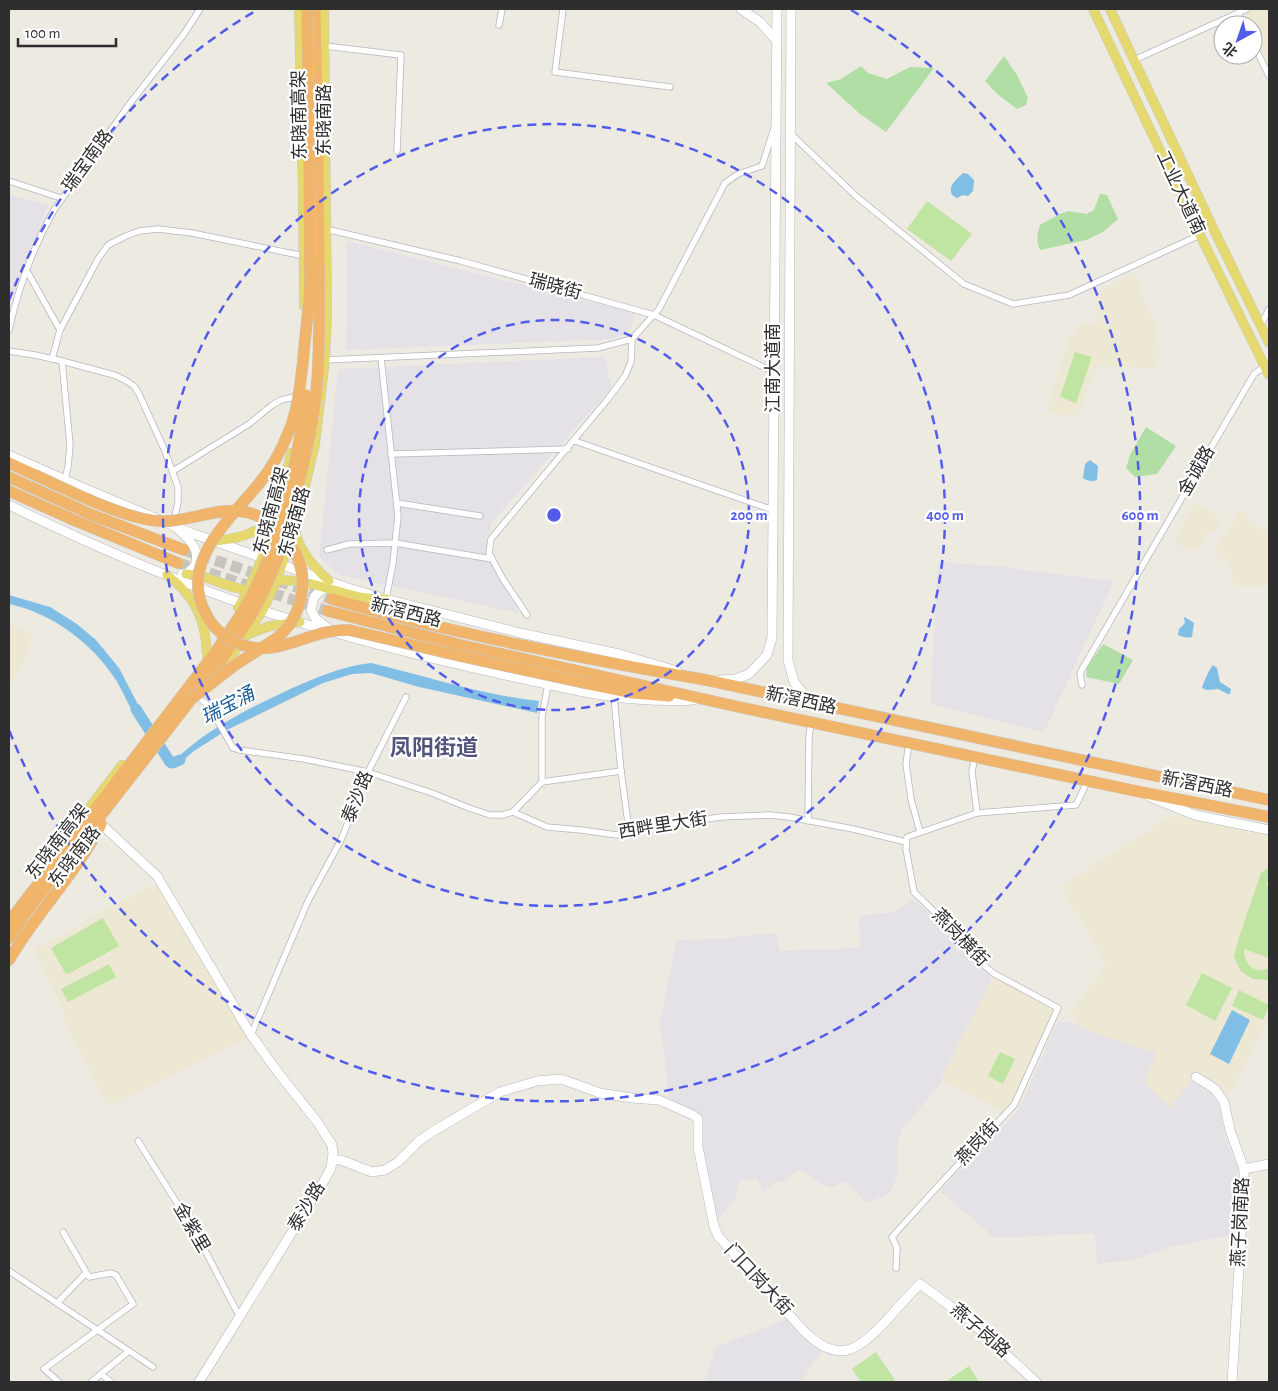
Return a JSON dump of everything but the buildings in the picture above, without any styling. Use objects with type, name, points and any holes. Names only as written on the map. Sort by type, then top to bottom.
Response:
[{"type":"highway","name":"东晓南高架","points":[[9,922],[214,654],[242,614],[257,586],[276,537],[302,430],[309,361],[309,136],[306,9]]},
{"type":"highway","name":"东晓南高架","points":[[9,938],[50,881],[195,699],[256,608],[280,555],[304,463],[312,422],[317,376],[319,312],[315,9]]},
{"type":"highway","points":[[310,290],[299,396],[289,431],[276,459],[266,474],[216,534],[207,550],[199,573],[198,592],[203,608],[218,631],[240,644],[255,648],[278,647],[324,632],[340,629],[349,630],[589,684],[652,695],[706,699]]},
{"type":"highway","points":[[9,463],[117,510],[145,520],[175,521],[221,511],[240,511],[256,515],[265,520],[288,540],[297,555],[302,571],[301,600],[294,618],[277,638],[235,665],[195,699]]},
{"type":"highway","points":[[9,477],[90,514],[184,550]]},
{"type":"highway","points":[[9,491],[178,563]]},
{"type":"highway","name":"新滘西路","points":[[330,589],[409,620],[514,644],[706,680],[1269,800]]},
{"type":"highway","name":"新滘西路","points":[[328,611],[461,645],[706,699],[1136,791],[1269,817]]},
{"type":"highway","points":[[9,960],[23,937],[87,849],[101,824]]},
{"type":"main road","name":"东晓南路","points":[[9,914],[226,628],[248,590],[262,557],[275,517],[290,458],[301,395],[304,339],[304,196],[299,9]]},
{"type":"main road","name":"东晓南路","points":[[9,947],[33,911],[195,699],[248,634],[277,580],[306,486],[315,444],[326,360],[324,9]]},
{"type":"main road","points":[[741,9],[760,22],[776,40]]},
{"type":"main road","points":[[770,9],[791,10]]},
{"type":"main road","name":"江南大道南","points":[[386,599],[619,654],[706,680],[736,679],[749,674],[767,655],[772,638],[777,9]]},
{"type":"main road","name":"工业大道南","points":[[1093,9],[1269,376]]},
{"type":"main road","points":[[1110,9],[1223,248],[1265,323],[1269,343]]},
{"type":"main road","name":"江南大道南","points":[[791,10],[788,660],[794,682],[810,702]]},
{"type":"main road","points":[[1209,253],[1223,248]]},
{"type":"main road","points":[[1248,332],[1265,323]]},
{"type":"main road","points":[[9,455],[173,525],[282,565],[330,589]]},
{"type":"main road","points":[[9,505],[166,575],[300,622],[425,656],[548,685],[614,698],[662,701],[706,699]]},
{"type":"main road","points":[[214,541],[244,536],[259,529],[275,517],[277,522],[282,525],[290,527],[294,525],[297,539],[305,554],[330,589]]},
{"type":"main road","points":[[173,525],[192,542],[197,553],[195,566],[186,574]]},
{"type":"main road","points":[[166,575],[186,574],[204,576],[248,590],[254,589],[265,581],[282,565]]},
{"type":"main road","points":[[166,575],[184,589],[199,614],[206,639],[207,655]]},
{"type":"main road","points":[[242,602],[264,584],[282,579],[366,598],[386,599]]},
{"type":"main road","points":[[330,589],[321,590],[314,597],[311,610],[321,624],[336,632]]},
{"type":"main road","points":[[248,634],[270,626],[300,622]]},
{"type":"main road","points":[[1136,791],[1195,815],[1269,830]]},
{"type":"main road","name":"泰沙路","points":[[101,824],[157,876],[251,1035],[318,1123],[332,1145],[333,1160],[325,1179],[200,1382]]},
{"type":"main road","name":"燕子岗南路","points":[[1196,1077],[1215,1089],[1224,1102],[1230,1130],[1244,1168],[1232,1382]]},
{"type":"main road","name":"门口岗大街","points":[[333,1160],[341,1160],[372,1172],[385,1170],[398,1162],[419,1141],[432,1132],[500,1092],[537,1081],[562,1079],[600,1093],[659,1100],[694,1115],[698,1119],[698,1147],[714,1226],[718,1236],[818,1344],[831,1350],[852,1349],[859,1346],[873,1334],[920,1284]]},
{"type":"main road","points":[[1244,1168],[1269,1164]]},
{"type":"main road","name":"燕子岗路","points":[[920,1284],[968,1318],[1036,1382]]},
{"type":"street","name":"瑞宝南路","points":[[9,330],[27,271],[45,226],[61,198],[139,91],[184,34],[200,9]]},
{"type":"street","points":[[499,25],[502,9]]},
{"type":"street","points":[[563,9],[555,72],[670,87]]},
{"type":"street","points":[[1134,60],[1248,9]]},
{"type":"street","points":[[325,46],[401,55],[397,150]]},
{"type":"street","points":[[1263,64],[1269,76]]},
{"type":"street","points":[[326,360],[598,348],[632,339],[659,309],[725,183],[738,174],[762,166],[775,123]]},
{"type":"street","points":[[790,134],[857,197],[964,284],[1013,304],[1068,295],[1200,234]]},
{"type":"street","points":[[9,181],[61,198]]},
{"type":"street","points":[[52,359],[60,330],[98,259],[108,245],[139,231],[158,229],[192,233],[304,256]]},
{"type":"street","name":"瑞晓街","points":[[326,229],[461,261],[654,315],[774,372]]},
{"type":"street","points":[[27,271],[60,330]]},
{"type":"street","points":[[1265,323],[1269,309]]},
{"type":"street","points":[[527,615],[503,579],[489,553],[492,539],[568,449],[625,376],[631,362],[632,339]]},
{"type":"street","points":[[9,352],[62,361],[114,375],[134,386],[140,394],[178,487],[178,502],[173,525]]},
{"type":"street","points":[[381,358],[398,516],[393,564],[386,599]]},
{"type":"street","points":[[62,361],[70,445],[65,479]]},
{"type":"street","name":"金诚路","points":[[1082,685],[1080,673],[1254,374],[1265,366]]},
{"type":"street","points":[[173,471],[249,424],[272,405],[301,395]]},
{"type":"street","points":[[574,441],[773,510]]},
{"type":"street","points":[[391,454],[568,449]]},
{"type":"street","points":[[397,502],[480,516]]},
{"type":"street","points":[[327,550],[349,544],[395,543],[492,559]]},
{"type":"street","points":[[542,782],[542,716],[548,685]]},
{"type":"street","name":"泰沙路","points":[[251,1035],[308,901],[341,840],[368,772],[406,697]]},
{"type":"street","points":[[614,698],[629,830]]},
{"type":"street","points":[[195,699],[209,706],[233,748],[304,759],[368,772],[490,815],[502,815],[513,812],[542,782],[621,771]]},
{"type":"street","points":[[808,821],[809,737],[811,721]]},
{"type":"street","points":[[909,742],[906,764],[911,799],[920,832]]},
{"type":"street","points":[[974,756],[972,772],[976,813]]},
{"type":"street","points":[[906,839],[920,832],[976,813],[1076,805],[1088,780]]},
{"type":"street","name":"西畔里大街","points":[[513,812],[547,828],[580,830],[617,836],[629,830],[721,816],[770,815],[906,839]]},
{"type":"street","name":"燕岗横街","points":[[906,839],[914,892],[954,931],[974,956],[993,973],[1058,1008]]},
{"type":"street","name":"燕岗街","points":[[896,1268],[897,1248],[892,1237],[958,1163],[1014,1105],[1058,1008]]},
{"type":"street","name":"金紫里","points":[[138,1141],[197,1235],[241,1316]]},
{"type":"street","points":[[59,1382],[44,1369],[133,1304],[116,1275],[111,1273],[89,1278],[62,1232]]},
{"type":"street","points":[[9,1271],[153,1367]]},
{"type":"street","points":[[57,1303],[86,1273]]},
{"type":"street","points":[[91,1382],[129,1350]]},
{"type":"street","points":[[101,1374],[111,1382]]},
{"type":"shaded area","points":[[1254,9],[1269,9],[1269,64],[1263,52],[1263,15],[1244,14]]},
{"type":"shaded area","points":[[9,195],[48,205],[9,304]]},
{"type":"shaded area","points":[[347,241],[635,313],[630,331],[611,339],[346,350]]},
{"type":"shaded area","points":[[1133,272],[1156,328],[1160,358],[1156,369],[1099,366],[1076,417],[1046,412],[1068,341],[1080,324],[1098,324],[1095,294]]},
{"type":"shaded area","points":[[605,357],[611,388],[491,523],[486,556],[519,613],[340,575],[319,557],[338,369]]},
{"type":"shaded area","points":[[1193,504],[1219,516],[1219,522],[1214,531],[1208,533],[1199,546],[1191,551],[1174,543]]},
{"type":"shaded area","points":[[1241,511],[1261,530],[1269,530],[1269,585],[1234,586],[1230,563],[1214,549]]},
{"type":"shaded area","points":[[938,562],[1003,567],[1114,581],[1044,732],[930,704]]},
{"type":"shaded area","points":[[9,623],[32,636],[27,657],[9,686]]},
{"type":"shaded area","points":[[1173,815],[1269,835],[1269,1016],[1232,1091],[1213,1095],[1192,1080],[1170,1108],[1145,1083],[1156,1052],[1106,1037],[1078,1025],[1072,1012],[1107,965],[1061,886]]},
{"type":"shaded area","points":[[158,885],[249,1037],[108,1106],[65,1024],[66,1019],[35,949],[145,888]]},
{"type":"shaded area","points":[[913,900],[952,934],[969,959],[989,974],[991,981],[943,1076],[943,1080],[902,1130],[897,1147],[898,1174],[890,1193],[867,1203],[846,1181],[830,1188],[799,1170],[787,1179],[785,1183],[779,1181],[763,1192],[757,1178],[739,1181],[735,1195],[737,1197],[716,1221],[705,1169],[701,1132],[704,1119],[670,1099],[667,1087],[665,1058],[659,1026],[677,940],[718,939],[777,933],[779,951],[860,948],[859,915],[896,911]]},
{"type":"shaded area","points":[[993,973],[1058,1008],[1014,1105],[1005,1113],[943,1080],[942,1076],[991,981]]},
{"type":"shaded area","points":[[1058,1021],[1078,1025],[1106,1037],[1156,1052],[1170,1107],[1193,1080],[1213,1095],[1220,1108],[1225,1137],[1238,1169],[1234,1234],[1166,1248],[1133,1260],[1097,1264],[1095,1233],[995,1238],[940,1191],[1015,1114]]},
{"type":"shaded area","points":[[789,1318],[822,1351],[801,1382],[704,1382],[716,1347]]},
{"type":"green space","points":[[1004,56],[1017,75],[1028,98],[1026,105],[1017,109],[996,93],[985,81]]},
{"type":"green space","points":[[861,66],[868,73],[887,79],[910,67],[934,68],[886,132],[860,114],[826,83],[841,79]]},
{"type":"green space","points":[[1100,194],[1107,195],[1118,219],[1103,232],[1086,240],[1040,250],[1037,238],[1040,225],[1068,211],[1087,214],[1094,210]]},
{"type":"green space","points":[[927,201],[972,234],[951,261],[907,229]]},
{"type":"green space","points":[[1075,352],[1092,357],[1076,403],[1060,397]]},
{"type":"green space","points":[[1146,427],[1176,446],[1157,474],[1135,477],[1126,468],[1130,455]]},
{"type":"green space","points":[[1103,644],[1133,660],[1119,684],[1086,677],[1087,667]]},
{"type":"green space","points":[[1269,867],[1269,878],[1266,885],[1269,886],[1269,958],[1244,949],[1244,955],[1248,964],[1254,969],[1264,970],[1269,968],[1269,980],[1253,979],[1241,971],[1234,956],[1261,873]]},
{"type":"green space","points":[[103,918],[119,946],[66,974],[51,948]]},
{"type":"green space","points":[[109,964],[116,977],[68,1002],[61,989]]},
{"type":"green space","points":[[1202,973],[1232,988],[1215,1021],[1186,1005]]},
{"type":"green space","points":[[1239,990],[1269,1005],[1263,1020],[1232,1006]]},
{"type":"green space","points":[[1000,1052],[1015,1059],[1003,1084],[988,1076]]},
{"type":"green space","points":[[876,1352],[895,1380],[892,1382],[861,1382],[852,1369]]},
{"type":"green space","points":[[969,1366],[979,1382],[945,1382]]},
{"type":"water","points":[[963,173],[968,174],[974,180],[973,191],[968,196],[963,195],[957,198],[952,195],[951,188],[953,183]]},
{"type":"water","points":[[1090,460],[1098,466],[1097,480],[1095,481],[1083,478],[1085,464]]},
{"type":"water","points":[[9,595],[50,607],[77,624],[96,640],[119,668],[145,718],[139,724],[116,680],[106,666],[83,642],[70,631],[40,614],[9,604]]},
{"type":"water","points":[[1185,617],[1194,623],[1192,637],[1178,635],[1179,629],[1185,623]]},
{"type":"water","points":[[371,663],[475,690],[539,701],[537,713],[419,687],[371,673],[352,674],[323,683],[227,730],[194,751],[175,767],[169,768],[164,764],[170,756],[175,760],[215,729],[273,697],[329,673]]},
{"type":"water","points":[[1213,665],[1217,668],[1220,682],[1231,689],[1230,694],[1218,689],[1207,690],[1202,688]]},
{"type":"water","points":[[1232,1010],[1250,1020],[1229,1064],[1210,1054]]},
{"type":"waterway","name":"瑞宝涌","points":[[136,709],[170,762],[173,763],[180,760]]},
{"type":"tunnel","points":[[184,550],[332,599]]},
{"type":"tunnel","points":[[178,563],[328,611]]},
{"type":"district","name":"凤阳街道","points":[[434,748]]}]
